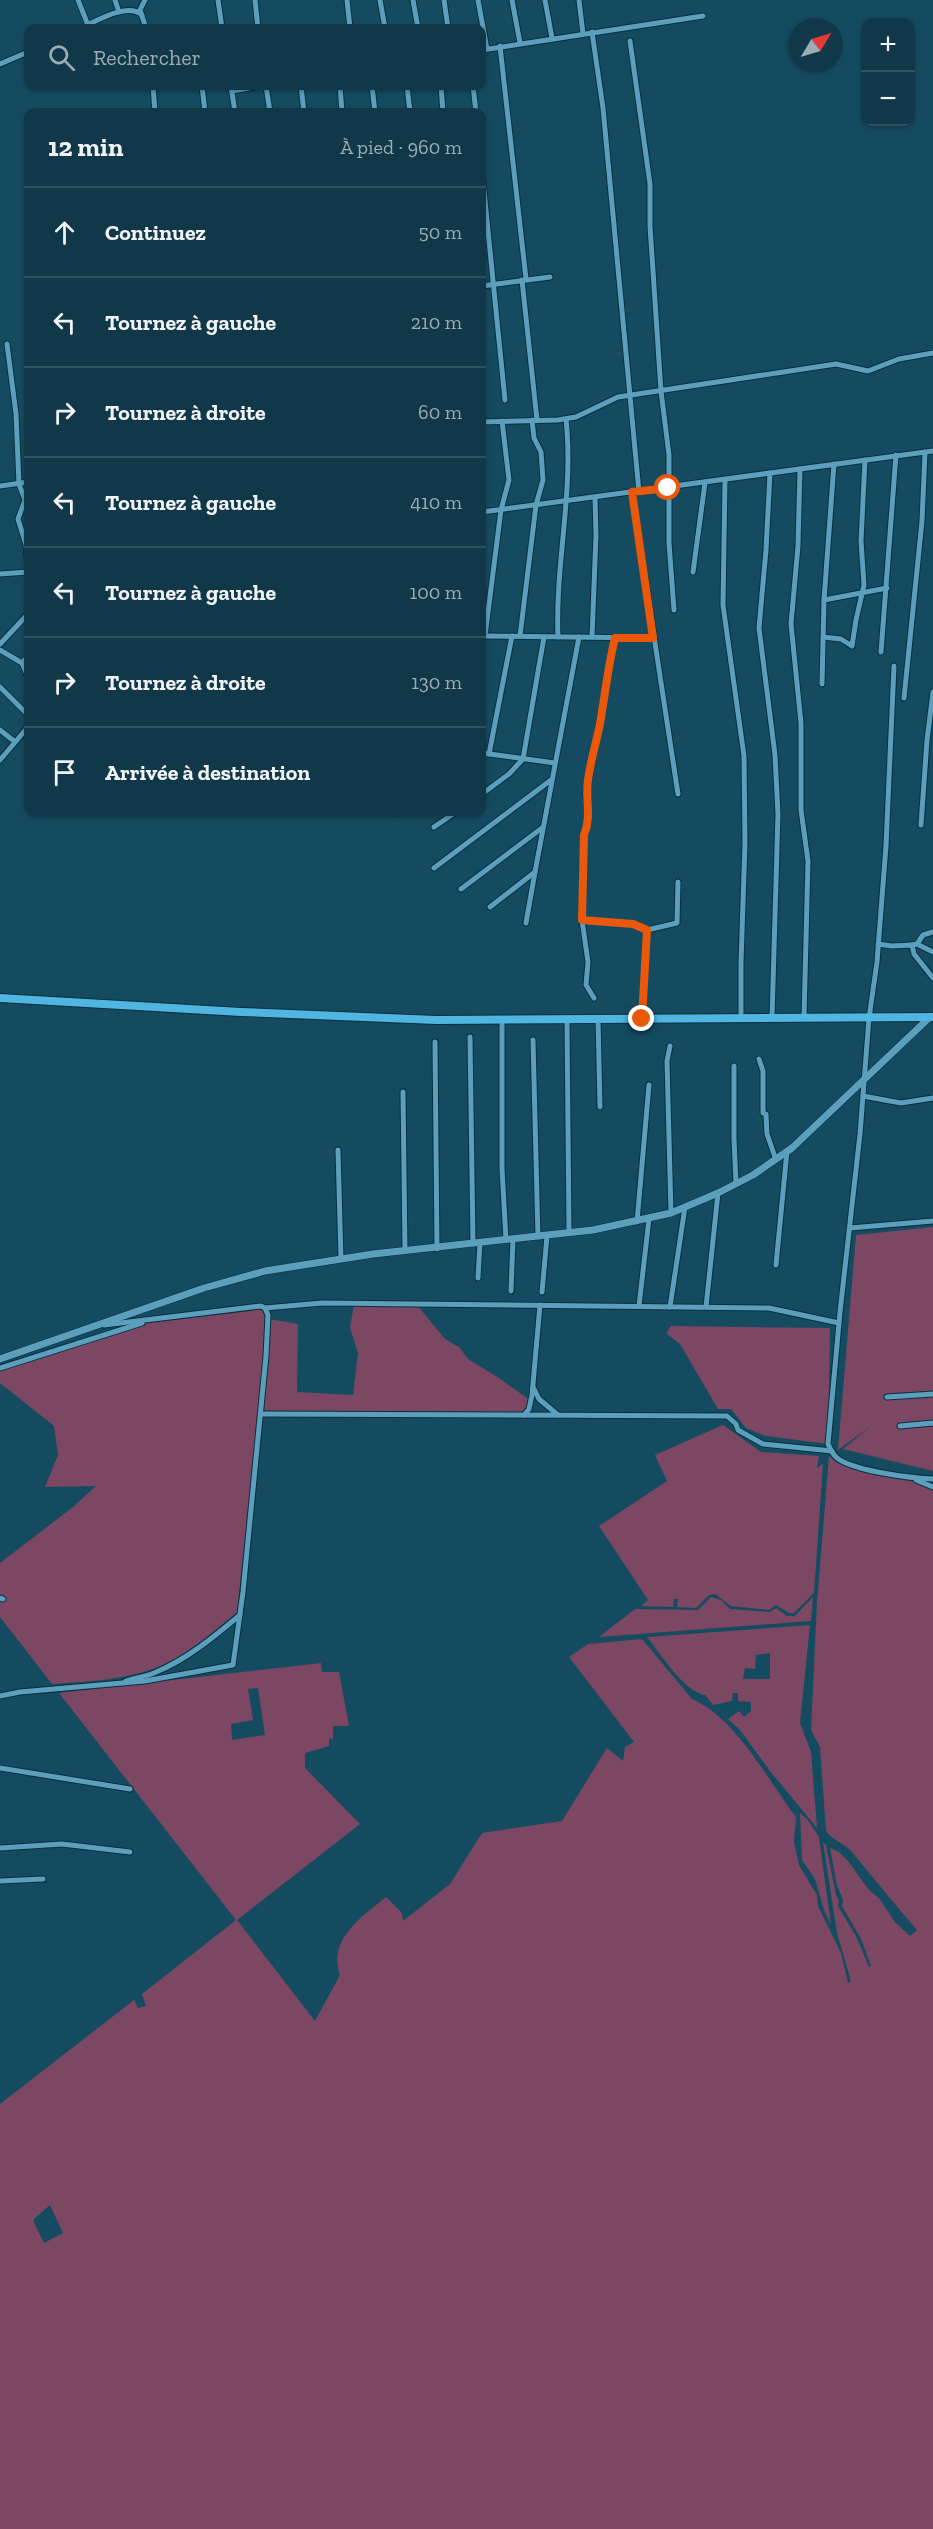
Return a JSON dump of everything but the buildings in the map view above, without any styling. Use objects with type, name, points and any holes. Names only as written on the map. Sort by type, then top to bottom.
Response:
[{"type":"highway","points":[[0,998],[241,1012],[436,1020],[931,1017]]},
{"type":"street","points":[[78,0],[87,24]]},
{"type":"street","points":[[115,0],[119,12]]},
{"type":"street","points":[[145,0],[140,7],[145,24]]},
{"type":"street","points":[[218,0],[221,24]]},
{"type":"street","points":[[255,0],[258,24]]},
{"type":"street","points":[[347,0],[350,24]]},
{"type":"street","points":[[380,0],[384,24]]},
{"type":"street","points":[[413,0],[417,24]]},
{"type":"street","points":[[444,0],[447,24]]},
{"type":"street","points":[[478,0],[481,24]]},
{"type":"street","points":[[512,0],[520,43]]},
{"type":"street","points":[[545,0],[552,38]]},
{"type":"street","points":[[579,0],[583,34]]},
{"type":"street","points":[[92,24],[119,12],[136,11],[142,15]]},
{"type":"street","points":[[486,49],[704,16]]},
{"type":"street","points":[[592,32],[603,108],[629,396],[635,492],[653,638],[678,794]]},
{"type":"street","points":[[630,41],[649,175],[650,226],[661,390],[669,455],[669,543],[674,610]]},
{"type":"street","points":[[500,46],[524,280],[535,420],[534,438],[541,452],[543,480],[536,505],[520,636]]},
{"type":"street","points":[[0,64],[24,54]]},
{"type":"street","points":[[153,90],[155,108]]},
{"type":"street","points":[[203,90],[205,108]]},
{"type":"street","points":[[231,90],[234,108]]},
{"type":"street","points":[[267,90],[269,108]]},
{"type":"street","points":[[301,90],[304,108]]},
{"type":"street","points":[[340,90],[342,108]]},
{"type":"street","points":[[372,90],[375,108]]},
{"type":"street","points":[[407,90],[410,108]]},
{"type":"street","points":[[441,90],[443,108]]},
{"type":"street","points":[[473,90],[475,108]]},
{"type":"street","points":[[486,216],[505,400]]},
{"type":"street","points":[[486,285],[550,277]]},
{"type":"street","points":[[7,344],[16,414],[19,484],[24,497]]},
{"type":"street","points":[[486,422],[566,419],[588,412],[618,397],[836,364],[868,371],[898,358],[933,353]]},
{"type":"street","points":[[558,637],[557,604],[567,501],[569,450],[566,419]]},
{"type":"street","points":[[486,615],[501,510],[509,480],[502,421]]},
{"type":"street","points":[[486,512],[933,451]]},
{"type":"street","points":[[904,698],[922,520],[925,452]]},
{"type":"street","points":[[880,652],[896,455]]},
{"type":"street","points":[[823,637],[841,639],[852,646],[855,620],[863,594],[861,541],[865,460]]},
{"type":"street","points":[[822,684],[834,464]]},
{"type":"street","points":[[800,469],[798,546],[791,624],[801,723],[801,810],[808,861],[804,1018]]},
{"type":"street","points":[[770,473],[759,628],[776,755],[778,813],[772,1018]]},
{"type":"street","points":[[724,480],[723,605],[744,756],[745,843],[741,1018]]},
{"type":"street","points":[[0,486],[24,483]]},
{"type":"street","points":[[693,572],[705,483]]},
{"type":"street","points":[[592,637],[596,535],[595,497]]},
{"type":"street","points":[[24,503],[18,519],[24,538]]},
{"type":"street","points":[[0,574],[24,572]]},
{"type":"street","points":[[825,600],[886,588]]},
{"type":"street","points":[[0,644],[24,618]]},
{"type":"street","points":[[486,636],[653,638]]},
{"type":"street","points":[[486,746],[512,636]]},
{"type":"street","points":[[486,791],[510,774],[523,759],[544,636]]},
{"type":"street","points":[[526,923],[579,637]]},
{"type":"street","points":[[594,998],[586,985],[588,962],[582,920],[584,835],[589,823],[586,794],[615,638]]},
{"type":"street","points":[[0,650],[22,663],[24,668]]},
{"type":"street","points":[[894,666],[879,944],[868,1018],[863,1096],[828,1444],[836,1458],[847,1463],[912,1478],[933,1487]]},
{"type":"street","points":[[0,687],[24,712]]},
{"type":"street","points":[[921,825],[933,692]]},
{"type":"street","points":[[0,730],[14,741]]},
{"type":"street","points":[[0,760],[24,731]]},
{"type":"street","points":[[486,754],[555,763]]},
{"type":"street","points":[[434,868],[551,780]]},
{"type":"street","points":[[434,827],[450,816]]},
{"type":"street","points":[[461,889],[542,828]]},
{"type":"street","points":[[490,907],[535,872]]},
{"type":"street","points":[[582,920],[633,924],[647,930],[677,923],[678,882]]},
{"type":"street","points":[[642,1019],[647,930]]},
{"type":"street","points":[[933,932],[923,935],[914,944],[914,954],[933,978]]},
{"type":"street","points":[[879,944],[892,946],[914,944],[933,952]]},
{"type":"street","points":[[0,1359],[241,1277],[341,1259],[569,1233],[637,1222],[671,1213],[736,1184],[776,1160],[931,1017]]},
{"type":"street","points":[[598,1018],[600,1107]]},
{"type":"street","points":[[567,1019],[569,1233]]},
{"type":"street","points":[[502,1020],[502,1169],[509,1240],[510,1291]]},
{"type":"street","points":[[470,1037],[478,1278]]},
{"type":"street","points":[[532,1040],[538,1237]]},
{"type":"street","points":[[435,1042],[437,1249]]},
{"type":"street","points":[[670,1046],[667,1061],[671,1213]]},
{"type":"street","points":[[759,1059],[763,1071],[764,1113],[771,1151],[776,1160]]},
{"type":"street","points":[[734,1066],[736,1184]]},
{"type":"street","points":[[637,1222],[649,1084]]},
{"type":"street","points":[[403,1092],[405,1251]]},
{"type":"street","points":[[863,1096],[901,1103],[933,1098]]},
{"type":"street","points":[[338,1150],[341,1259]]},
{"type":"street","points":[[776,1264],[787,1151]]},
{"type":"street","points":[[706,1307],[718,1193]]},
{"type":"street","points":[[670,1307],[685,1207]]},
{"type":"street","points":[[639,1306],[649,1219]]},
{"type":"street","points":[[850,1228],[933,1221]]},
{"type":"street","points":[[542,1292],[547,1236]]},
{"type":"street","points":[[93,1327],[261,1305],[265,1308],[322,1304],[769,1308],[839,1323]]},
{"type":"street","points":[[525,1415],[529,1409],[540,1305]]},
{"type":"street","points":[[0,1695],[145,1682],[233,1665],[261,1414],[268,1315],[265,1308]]},
{"type":"street","points":[[0,1368],[152,1319]]},
{"type":"street","points":[[532,1386],[539,1399],[560,1415]]},
{"type":"street","points":[[887,1397],[933,1394]]},
{"type":"street","points":[[261,1414],[728,1416],[738,1430],[763,1444],[831,1451]]},
{"type":"street","points":[[900,1426],[933,1423]]},
{"type":"street","points":[[912,1478],[933,1479]]},
{"type":"street","points":[[105,1685],[154,1673],[212,1638],[240,1615]]},
{"type":"street","points":[[0,1768],[130,1789]]},
{"type":"street","points":[[0,1848],[62,1844],[130,1852]]},
{"type":"street","points":[[0,1881],[43,1879]]},
{"type":"shaded area","points":[[933,1227],[933,1471],[843,1449],[871,1426],[838,1450],[856,1235]]},
{"type":"shaded area","points":[[354,1304],[417,1305],[445,1339],[459,1347],[468,1359],[531,1401],[524,1415],[261,1414],[264,1362],[237,1612],[186,1652],[153,1669],[116,1678],[52,1684],[0,1617],[0,1563],[73,1507],[96,1486],[45,1487],[58,1455],[54,1426],[0,1383],[0,1368],[152,1319],[261,1306],[269,1319],[298,1324],[297,1392],[353,1395],[358,1353],[350,1328]]},
{"type":"shaded area","points":[[671,1326],[830,1328],[828,1444],[766,1436],[746,1428],[731,1409],[718,1409],[680,1344],[666,1333]]},
{"type":"shaded area","points":[[723,1425],[761,1452],[819,1456],[817,1468],[823,1464],[814,1593],[794,1613],[789,1613],[776,1605],[769,1610],[731,1606],[715,1594],[709,1595],[696,1608],[677,1607],[678,1599],[674,1599],[673,1607],[641,1606],[648,1600],[599,1526],[667,1481],[655,1455]]},
{"type":"shaded area","points":[[829,1456],[838,1463],[914,1482],[933,1490],[933,2529],[0,2529],[0,2104],[134,2000],[138,2008],[146,2006],[142,1994],[236,1920],[59,1693],[321,1663],[322,1672],[339,1672],[349,1726],[333,1726],[333,1739],[329,1738],[329,1746],[305,1753],[305,1768],[360,1824],[237,1920],[315,2021],[340,1975],[337,1962],[338,1950],[349,1930],[367,1912],[386,1897],[402,1913],[403,1921],[450,1884],[482,1833],[562,1821],[607,1748],[623,1761],[625,1747],[634,1742],[569,1657],[588,1644],[642,1639],[692,1699],[708,1708],[736,1734],[796,1817],[794,1842],[799,1865],[817,1895],[818,1906],[841,1953],[848,1983],[851,1981],[837,1933],[823,1842],[826,1845],[839,1900],[838,1906],[857,1938],[869,1967],[871,1966],[861,1939],[842,1906],[843,1900],[837,1885],[830,1848],[839,1852],[848,1861],[869,1890],[879,1898],[895,1922],[910,1936],[917,1930],[851,1851],[826,1831],[820,1747],[811,1730],[817,1602]],"holes":[[[258,1688],[265,1735],[232,1740],[231,1724],[253,1720],[248,1689]],[[50,2205],[63,2233],[44,2243],[33,2220]]]},
{"type":"shaded area","points":[[711,1597],[721,1600],[730,1609],[770,1612],[776,1608],[787,1616],[795,1616],[813,1597],[811,1621],[599,1637],[635,1609],[698,1610]]},
{"type":"shaded area","points":[[810,1625],[800,1723],[811,1752],[817,1828],[740,1730],[728,1719],[739,1711],[744,1717],[751,1711],[751,1702],[738,1701],[738,1693],[733,1693],[732,1701],[713,1705],[705,1695],[681,1680],[647,1637]],"holes":[[[770,1653],[770,1679],[743,1679],[745,1668],[755,1669],[756,1655]]]},
{"type":"shaded area","points":[[800,1813],[819,1837],[831,1925],[815,1879],[802,1860]]},
{"type":"route","points":[[642,1019],[647,930],[633,924],[582,920],[584,835],[589,823],[586,794],[615,638],[653,638],[632,492],[668,488]]}]
